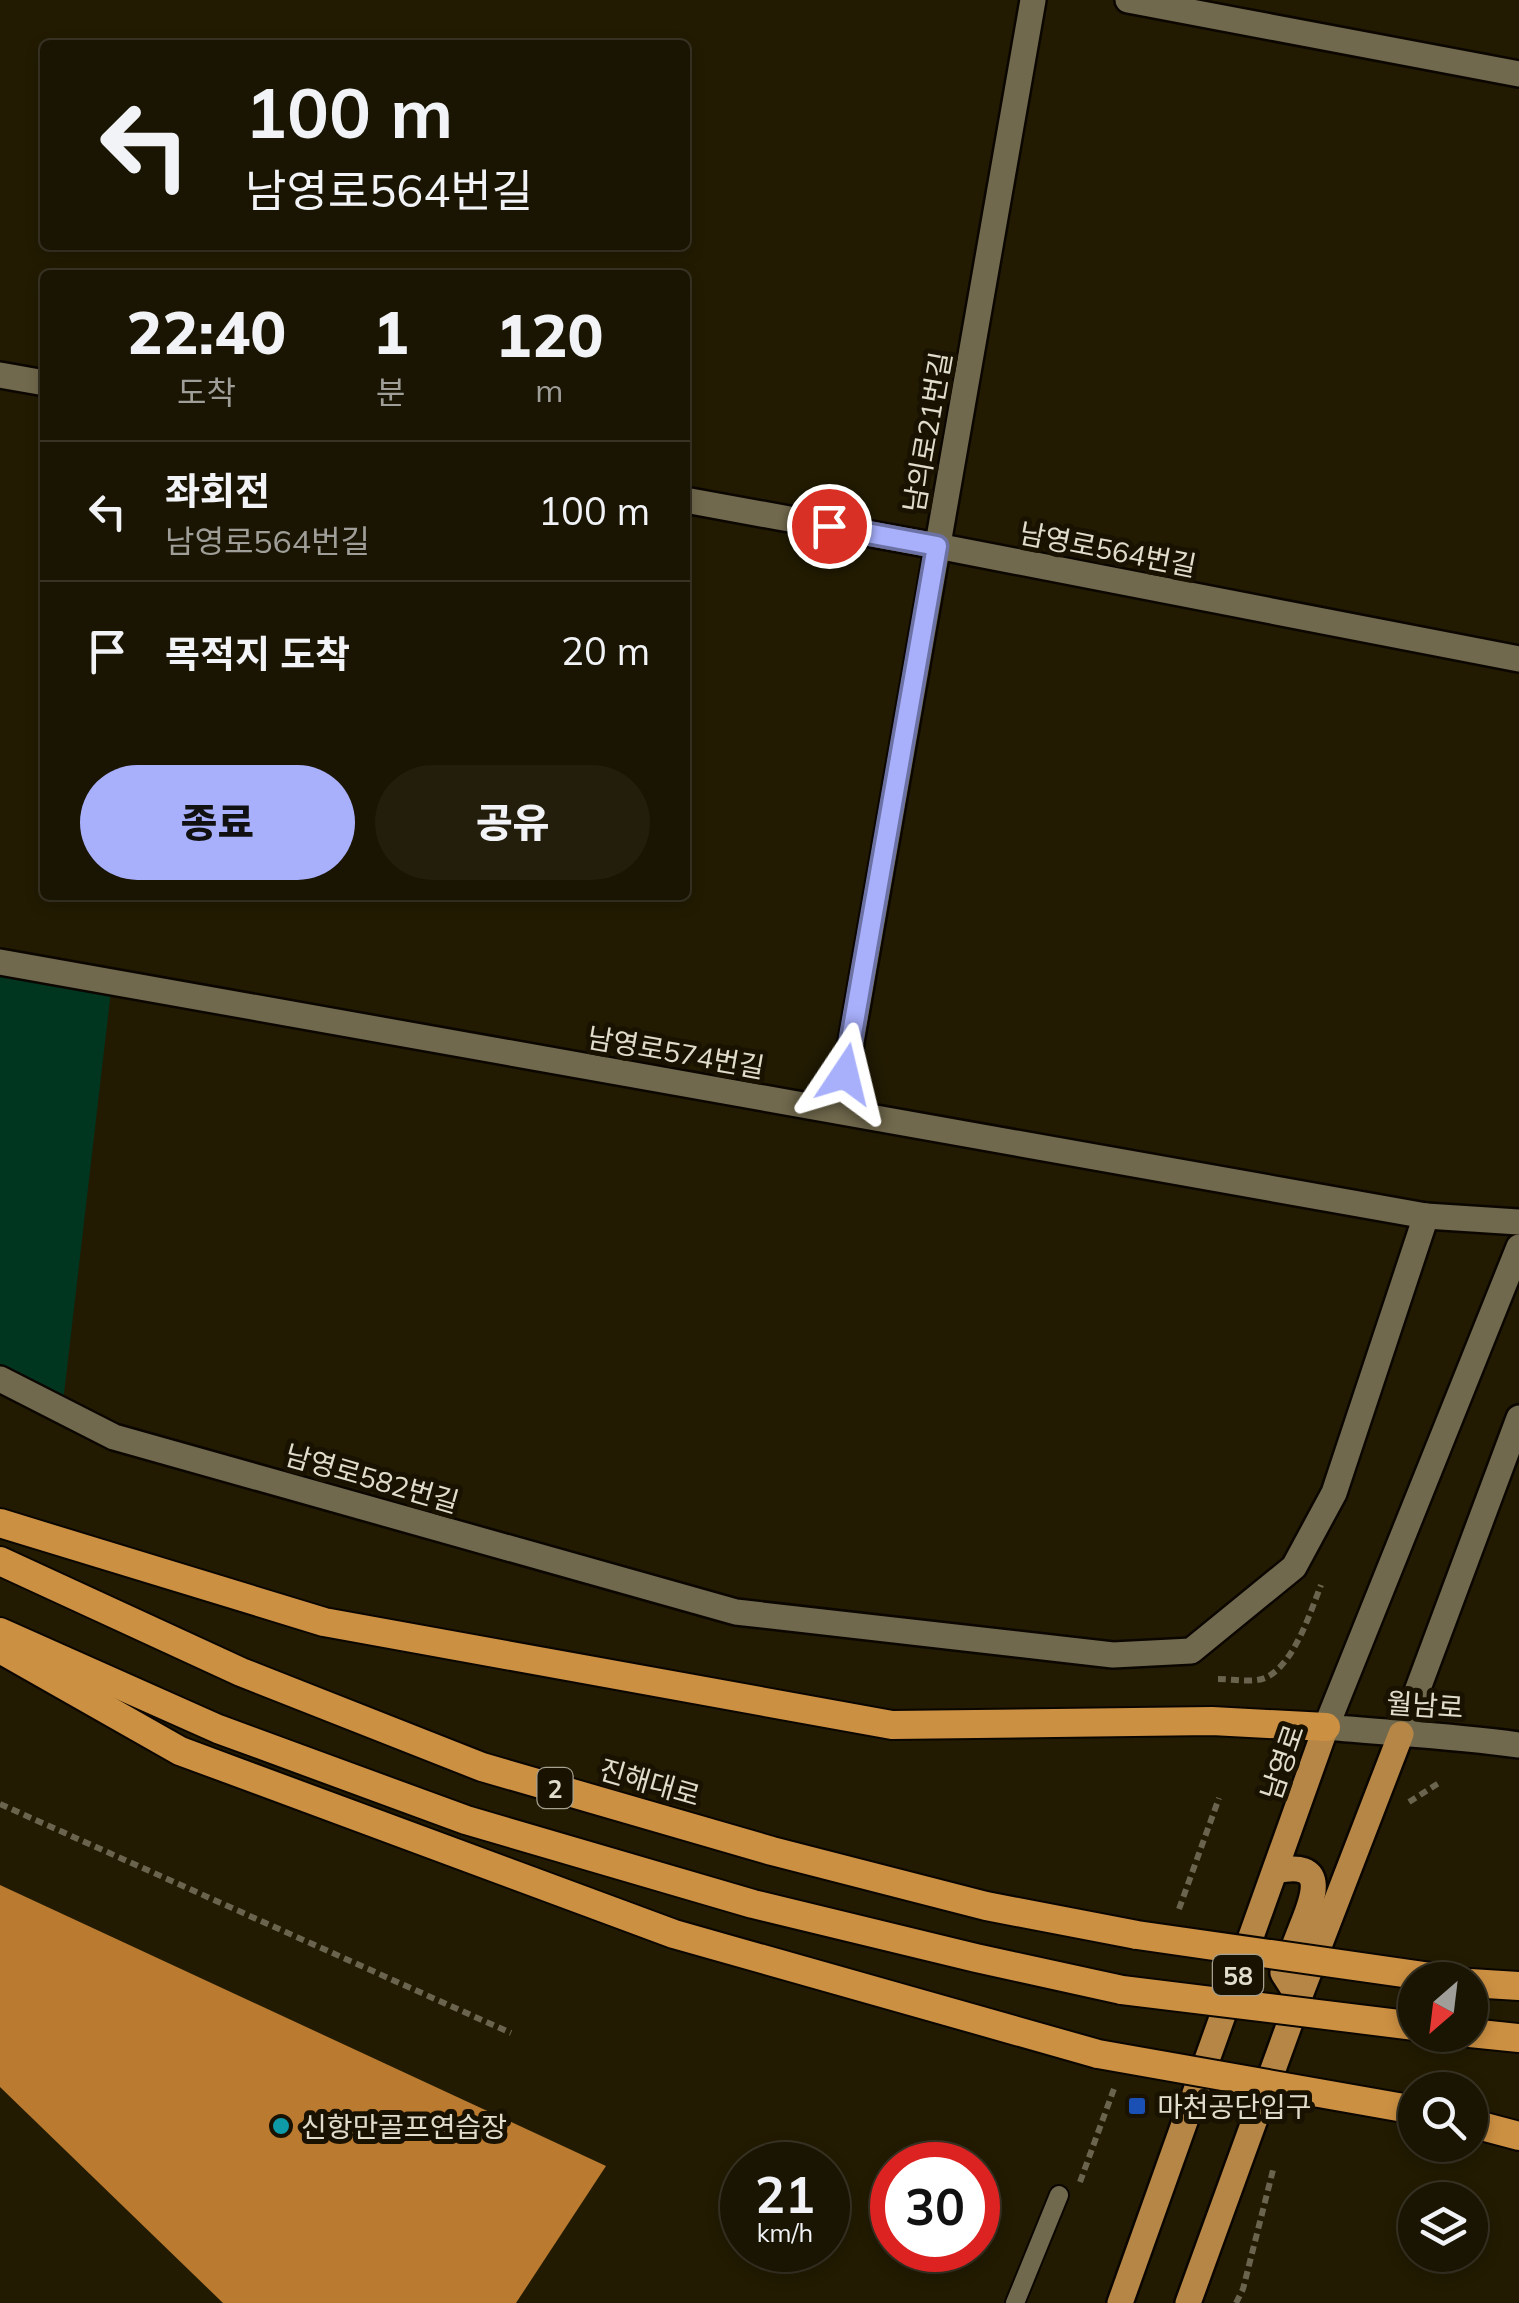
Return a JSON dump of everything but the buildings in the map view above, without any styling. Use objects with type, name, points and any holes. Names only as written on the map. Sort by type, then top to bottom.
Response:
[{"type":"highway","points":[[0,1523],[324,1622],[892,1725],[1212,1721],[1326,1727]]},
{"type":"highway","name":"진해대로","points":[[0,1561],[241,1672],[482,1767],[772,1851],[986,1906],[1136,1935],[1398,1972]]},
{"type":"highway","name":"2","points":[[0,1632],[218,1729],[466,1820],[752,1904],[1122,1990],[1398,2024]]},
{"type":"highway","points":[[0,1650],[180,1751],[674,1934],[1098,2054],[1398,2107]]},
{"type":"highway","points":[[1488,1984],[1519,1986]]},
{"type":"highway","points":[[1488,2035],[1519,2038]]},
{"type":"highway","points":[[1488,2128],[1519,2136]]},
{"type":"main road","name":"남영로","points":[[1120,2303],[1326,1727]]},
{"type":"main road","name":"58","points":[[1188,2303],[1401,1734]]},
{"type":"main road","points":[[1276,1871],[1294,1867],[1309,1873],[1315,1882],[1314,1898],[1283,1972],[1299,1998]]},
{"type":"street","name":"남의로21번길","points":[[838,1111],[1033,0]]},
{"type":"street","points":[[1128,0],[1519,74]]},
{"type":"street","points":[[0,374],[40,382]]},
{"type":"street","name":"남영로564번길","points":[[690,501],[1519,659]]},
{"type":"street","name":"남영로574번길","points":[[0,962],[1426,1216],[1519,1222]]},
{"type":"street","name":"남영로582번길","points":[[0,1379],[114,1437],[736,1612],[1113,1655],[1191,1650],[1294,1567],[1334,1494],[1426,1216]]},
{"type":"street","name":"남영로","points":[[1326,1727],[1519,1247]]},
{"type":"street","points":[[1401,1734],[1519,1418]]},
{"type":"street","name":"월남로","points":[[1326,1727],[1519,1745]]},
{"type":"lane","points":[[1015,2303],[1058,2196]]},
{"type":"path","points":[[1218,1679],[1262,1680],[1282,1667],[1304,1628]]},
{"type":"path","points":[[0,1804],[511,2033]]},
{"type":"green space","points":[[0,962],[112,982],[62,1411],[0,1379]]},
{"type":"place","name":"마천공단입구","points":[[1137,2106]]},
{"type":"place","name":"신항만골프연습장","points":[[281,2126]]},
{"type":"route","points":[[829,526],[937,546],[845,1074]]}]
